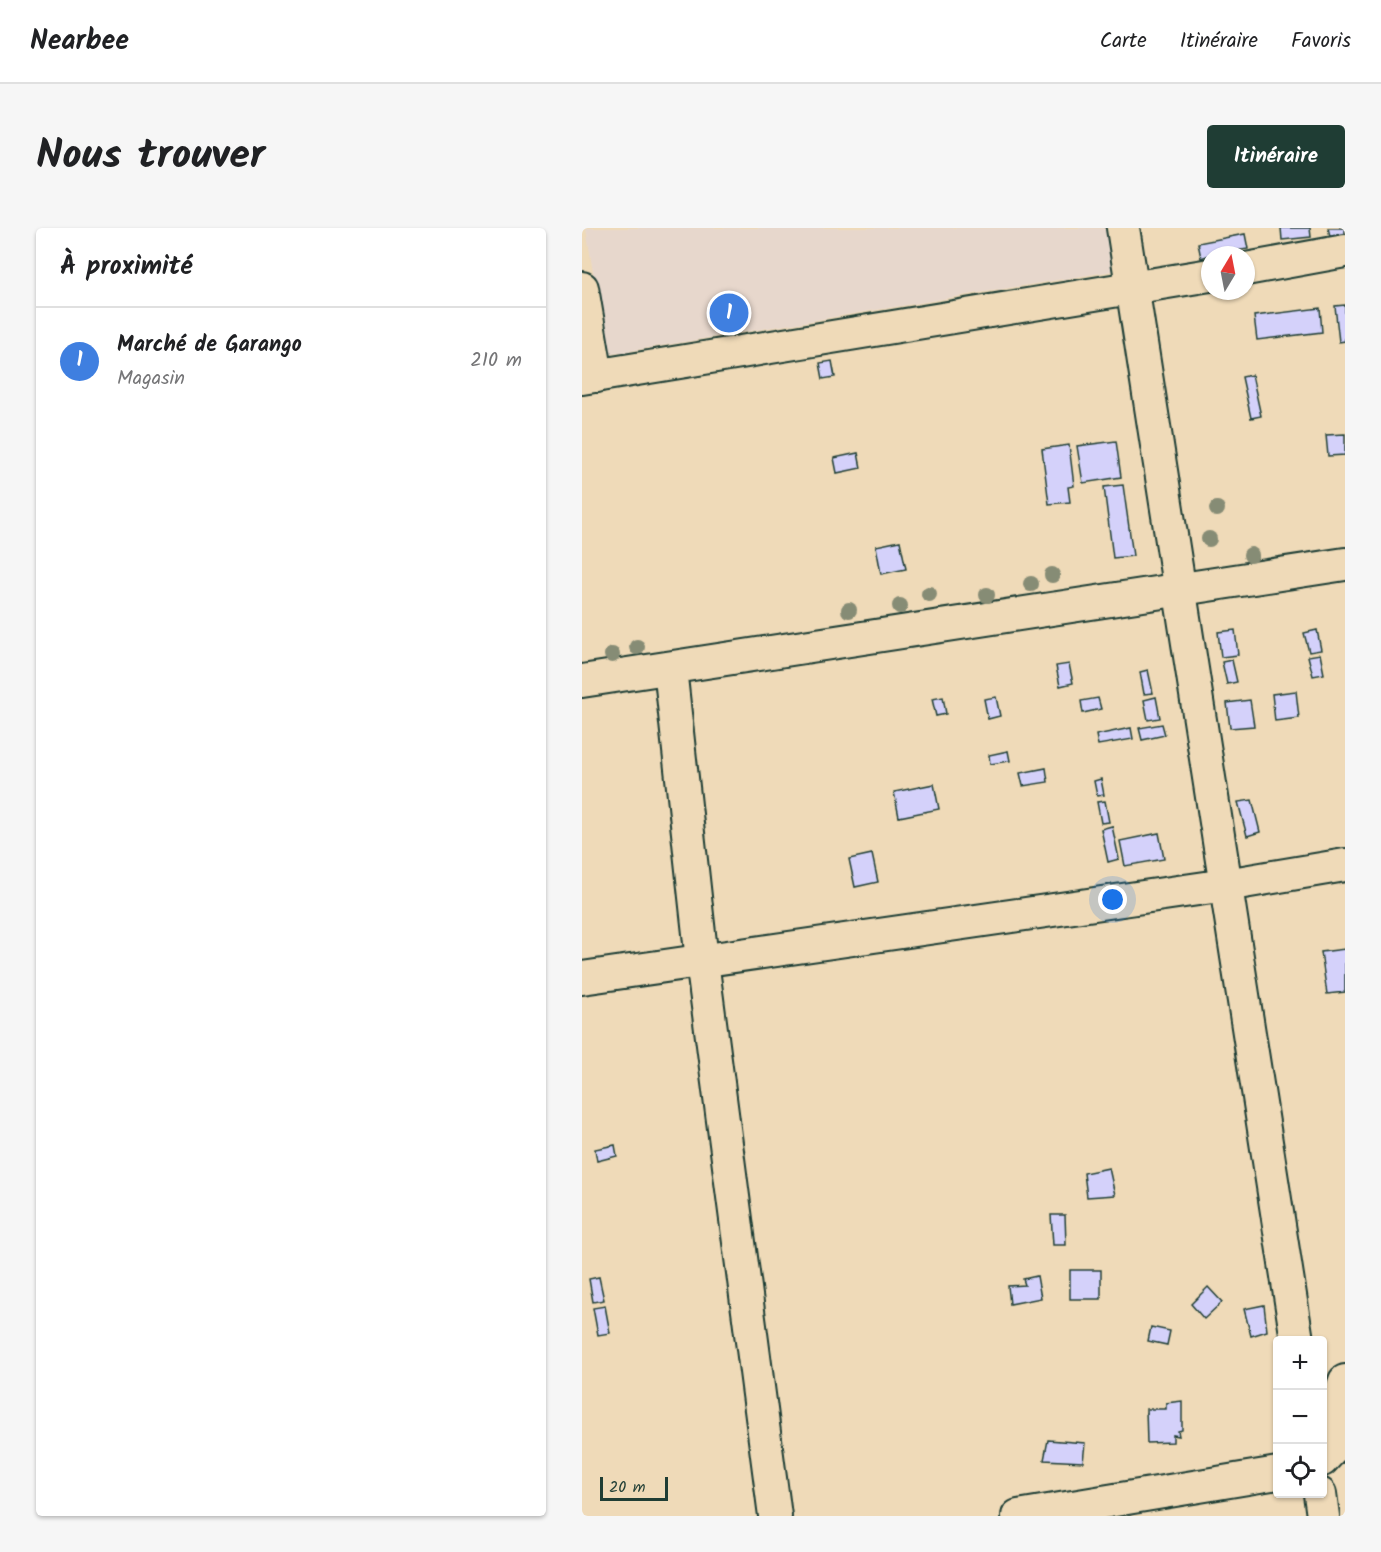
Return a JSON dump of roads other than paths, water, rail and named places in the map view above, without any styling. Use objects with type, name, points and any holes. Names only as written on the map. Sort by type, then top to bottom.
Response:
[{"type":"street","points":[[1123,228],[1296,1336]]},
{"type":"street","points":[[1255,267],[1345,251]]},
{"type":"street","points":[[582,288],[589,377],[1201,277]]},
{"type":"street","points":[[582,681],[1345,564]]},
{"type":"street","points":[[670,668],[702,961],[775,1516]]},
{"type":"street","points":[[582,978],[1226,885],[1345,865]]},
{"type":"street","points":[[1327,1455],[1335,1446],[1337,1403],[1345,1381]]},
{"type":"street","points":[[1327,1465],[1345,1462]]},
{"type":"street","points":[[1018,1516],[1273,1474]]},
{"type":"street","points":[[1321,1498],[1323,1516]]},
{"type":"place","name":"Marché de Garango","points":[[729,313]]}]
